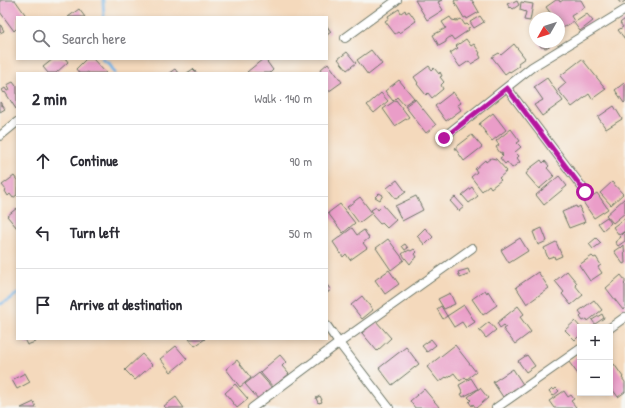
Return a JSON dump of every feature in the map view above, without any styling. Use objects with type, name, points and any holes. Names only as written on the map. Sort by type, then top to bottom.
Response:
[{"type":"street","points":[[345,38],[397,0]]},
{"type":"street","points":[[444,138],[532,67],[625,10]]},
{"type":"street","points":[[507,88],[585,192]]},
{"type":"street","points":[[0,136],[16,123]]},
{"type":"street","points":[[252,408],[339,343],[472,248]]},
{"type":"street","points":[[613,326],[625,317]]},
{"type":"street","points":[[328,327],[389,408]]},
{"type":"street","points":[[496,408],[577,351]]},
{"type":"building","points":[[0,0],[15,0],[26,16],[16,16],[16,29],[14,31],[0,12]]},
{"type":"building","points":[[415,0],[442,0],[438,2],[443,10],[427,20]]},
{"type":"building","points":[[472,0],[479,12],[467,19],[466,17],[464,18],[454,1]]},
{"type":"building","points":[[556,0],[559,0],[560,2],[563,0],[581,0],[585,7],[571,16],[574,21],[565,27],[565,12],[550,12],[546,7]]},
{"type":"building","points":[[618,0],[625,0],[625,1],[621,4]]},
{"type":"building","points":[[517,1],[519,5],[513,9],[507,4],[513,3]]},
{"type":"building","points":[[521,2],[533,4],[532,12],[529,12],[529,21],[524,20],[526,12],[520,10]]},
{"type":"building","points":[[79,9],[84,16],[69,16]]},
{"type":"building","points":[[399,9],[401,13],[405,10],[406,13],[409,11],[416,21],[399,33],[398,32],[395,34],[385,21],[389,18],[388,16]]},
{"type":"building","points":[[587,14],[593,21],[580,31],[574,23]]},
{"type":"building","points":[[480,16],[484,22],[474,28],[470,22]]},
{"type":"building","points":[[450,17],[452,20],[457,21],[461,19],[465,25],[467,24],[470,27],[468,28],[469,30],[454,40],[451,36],[446,40],[446,42],[439,46],[433,35],[446,28],[442,22]]},
{"type":"building","points":[[625,19],[625,39],[618,30],[623,27],[620,23]]},
{"type":"building","points":[[0,24],[4,31],[0,33]]},
{"type":"building","points":[[328,28],[331,32],[328,34]]},
{"type":"building","points":[[466,39],[471,46],[474,44],[480,53],[481,58],[471,64],[469,61],[460,67],[450,53],[458,48],[456,46]]},
{"type":"building","points":[[514,44],[525,58],[518,63],[519,66],[505,74],[492,57],[499,53],[501,55]]},
{"type":"building","points":[[371,50],[382,64],[368,75],[357,60]]},
{"type":"building","points":[[347,52],[356,63],[347,70],[338,59]]},
{"type":"building","points":[[582,59],[606,89],[592,99],[589,94],[572,107],[558,90],[566,83],[560,76]]},
{"type":"building","points":[[52,60],[67,60],[68,62],[57,72],[47,72],[43,67]]},
{"type":"building","points":[[85,60],[94,60],[105,72],[78,72],[76,69]]},
{"type":"building","points":[[262,60],[266,60],[273,70],[271,72],[247,72]]},
{"type":"building","points":[[328,63],[342,82],[328,92],[328,72],[321,72],[320,70]]},
{"type":"building","points":[[429,66],[432,70],[434,68],[439,74],[440,72],[442,76],[440,77],[444,82],[441,85],[443,89],[432,98],[428,93],[426,95],[417,84],[418,83],[414,77]]},
{"type":"building","points":[[175,69],[177,72],[170,72]]},
{"type":"building","points":[[193,69],[196,72],[188,72]]},
{"type":"building","points":[[547,78],[563,101],[542,116],[534,105],[543,100],[534,87]]},
{"type":"building","points":[[399,80],[414,98],[404,105],[397,97],[393,101],[385,91]]},
{"type":"building","points":[[13,82],[16,86],[16,109],[5,92],[4,93],[2,90],[5,88],[7,91],[10,90],[7,85]]},
{"type":"building","points":[[624,83],[625,102],[624,103],[615,90]]},
{"type":"building","points":[[453,92],[461,103],[458,105],[461,110],[446,121],[435,106]]},
{"type":"building","points":[[381,93],[388,101],[374,113],[367,105]]},
{"type":"building","points":[[415,99],[436,125],[426,133],[405,106]]},
{"type":"building","points":[[396,100],[409,117],[395,126],[383,109]]},
{"type":"building","points":[[0,102],[5,109],[0,112]]},
{"type":"building","points":[[614,106],[622,119],[606,129],[598,117]]},
{"type":"building","points":[[493,113],[506,130],[492,141],[479,124]]},
{"type":"building","points":[[511,129],[520,141],[517,143],[521,147],[515,152],[519,156],[517,158],[520,162],[512,168],[507,162],[505,164],[500,158],[503,156],[501,154],[503,153],[500,153],[496,147],[499,145],[496,141]]},
{"type":"building","points":[[472,135],[482,147],[464,161],[455,148]]},
{"type":"building","points":[[491,158],[496,159],[507,171],[499,178],[501,180],[491,188],[489,185],[482,191],[471,177],[477,172],[475,169],[485,160],[486,162]]},
{"type":"building","points":[[541,160],[543,163],[545,161],[549,166],[547,168],[554,176],[539,189],[526,174],[529,169]]},
{"type":"building","points":[[14,176],[16,179],[16,196],[13,198],[10,194],[8,196],[2,185]]},
{"type":"building","points":[[559,176],[567,186],[544,205],[536,195]]},
{"type":"building","points":[[397,180],[406,192],[396,199],[387,188]]},
{"type":"building","points":[[612,182],[623,194],[611,205],[600,193]]},
{"type":"building","points":[[472,187],[478,196],[469,203],[462,195]]},
{"type":"building","points":[[379,193],[383,195],[380,200],[375,197]]},
{"type":"building","points":[[597,193],[608,209],[594,218],[583,202]]},
{"type":"building","points":[[416,196],[423,210],[402,221],[395,206]]},
{"type":"building","points":[[360,197],[372,213],[359,223],[347,207]]},
{"type":"building","points":[[455,197],[464,207],[459,211],[450,201]]},
{"type":"building","points":[[625,198],[625,213],[613,223],[606,215]]},
{"type":"building","points":[[340,204],[355,223],[343,233],[328,213]]},
{"type":"building","points":[[383,205],[396,220],[387,228],[382,223],[380,224],[372,215],[374,214],[371,210],[376,207],[378,210]]},
{"type":"building","points":[[576,206],[577,208],[580,206],[585,222],[569,228],[562,212]]},
{"type":"building","points":[[16,209],[16,227],[7,216]]},
{"type":"building","points":[[607,217],[611,223],[603,230],[598,223]]},
{"type":"building","points":[[625,218],[625,231],[619,235],[613,227]]},
{"type":"building","points":[[352,228],[357,235],[364,230],[369,238],[363,243],[367,248],[350,260],[346,254],[343,257],[333,242]]},
{"type":"building","points":[[425,228],[433,237],[425,245],[417,236]]},
{"type":"building","points":[[542,228],[547,241],[538,245],[533,232]]},
{"type":"building","points":[[625,231],[625,241],[618,246],[615,242]]},
{"type":"building","points":[[520,238],[528,251],[509,263],[501,250]]},
{"type":"building","points":[[596,238],[601,243],[593,249],[589,244]]},
{"type":"building","points":[[388,239],[404,260],[391,270],[376,248]]},
{"type":"building","points":[[556,242],[562,256],[555,259],[554,256],[548,258],[544,248]]},
{"type":"building","points":[[405,244],[408,248],[405,250],[402,246]]},
{"type":"building","points":[[624,245],[625,263],[623,264],[614,251]]},
{"type":"building","points":[[414,249],[417,252],[415,254],[417,257],[410,264],[402,254],[406,251],[411,251]]},
{"type":"building","points":[[592,256],[594,258],[596,257],[601,265],[598,267],[602,273],[590,281],[579,265]]},
{"type":"building","points":[[468,269],[470,274],[460,278],[458,272]]},
{"type":"building","points":[[389,270],[399,284],[385,294],[375,280]]},
{"type":"building","points":[[567,271],[577,283],[575,285],[583,295],[571,305],[562,294],[564,292],[555,281]]},
{"type":"building","points":[[538,272],[549,288],[527,304],[516,287]]},
{"type":"building","points":[[621,275],[625,280],[625,307],[623,310],[606,288]]},
{"type":"building","points":[[485,290],[487,293],[488,291],[497,305],[483,315],[472,299]]},
{"type":"building","points":[[450,293],[455,304],[444,309],[438,299]]},
{"type":"building","points":[[362,296],[373,310],[362,319],[351,305]]},
{"type":"building","points":[[594,300],[602,310],[588,321],[587,319],[583,321],[580,317],[582,315],[579,311]]},
{"type":"building","points":[[464,305],[475,322],[466,328],[462,322],[454,327],[447,316]]},
{"type":"building","points":[[441,306],[447,316],[443,319],[437,309]]},
{"type":"building","points":[[518,306],[524,314],[520,317],[531,332],[515,344],[503,329],[506,327],[504,325],[500,328],[497,323]]},
{"type":"building","points":[[602,314],[604,318],[595,324],[592,320]]},
{"type":"building","points":[[376,321],[391,338],[377,351],[362,333]]},
{"type":"building","points":[[575,321],[578,324],[577,338],[575,340],[565,330]]},
{"type":"building","points":[[489,322],[496,330],[486,338],[479,330]]},
{"type":"building","points":[[431,339],[436,345],[427,352],[422,346]]},
{"type":"building","points":[[24,340],[34,340],[35,342],[27,345]]},
{"type":"building","points":[[190,340],[204,340],[195,346]]},
{"type":"building","points":[[455,345],[476,372],[467,379],[465,377],[460,381],[454,373],[439,382],[427,367]]},
{"type":"building","points":[[176,346],[187,359],[171,372],[160,359]]},
{"type":"building","points":[[406,347],[419,364],[392,385],[379,368]]},
{"type":"building","points":[[142,354],[152,365],[135,380],[125,370]]},
{"type":"building","points":[[280,355],[286,362],[282,366],[289,374],[273,387],[260,372]]},
{"type":"building","points":[[527,355],[535,366],[526,372],[518,361]]},
{"type":"building","points":[[577,356],[577,373],[569,362]]},
{"type":"building","points":[[237,360],[251,378],[240,387],[226,369]]},
{"type":"building","points":[[614,364],[625,382],[625,392],[618,397],[613,390]]},
{"type":"building","points":[[513,369],[524,386],[517,392],[515,389],[503,397],[493,382]]},
{"type":"building","points":[[25,373],[30,382],[17,389],[12,380]]},
{"type":"building","points":[[259,373],[274,390],[260,401],[245,384]]},
{"type":"building","points":[[471,378],[478,389],[463,397],[461,394],[463,393],[459,385]]},
{"type":"building","points":[[235,384],[248,399],[237,408],[225,393]]},
{"type":"building","points":[[480,388],[488,398],[476,408],[469,402],[471,400],[468,397]]},
{"type":"building","points":[[552,388],[554,390],[556,388],[559,391],[553,396],[549,391]]},
{"type":"building","points":[[424,389],[440,408],[415,408],[410,401]]},
{"type":"building","points":[[564,391],[568,397],[571,395],[574,399],[571,401],[576,407],[554,408],[549,401]]},
{"type":"building","points":[[320,396],[322,402],[318,403],[316,398]]},
{"type":"building","points":[[176,397],[184,408],[166,408],[164,406]]},
{"type":"building","points":[[34,402],[36,408],[21,408]]},
{"type":"waterway","points":[[103,0],[104,16]]},
{"type":"waterway","points":[[103,60],[109,63],[114,72]]},
{"type":"waterway","points":[[0,304],[16,295]]},
{"type":"route","points":[[444,138],[507,88],[585,192]]}]
